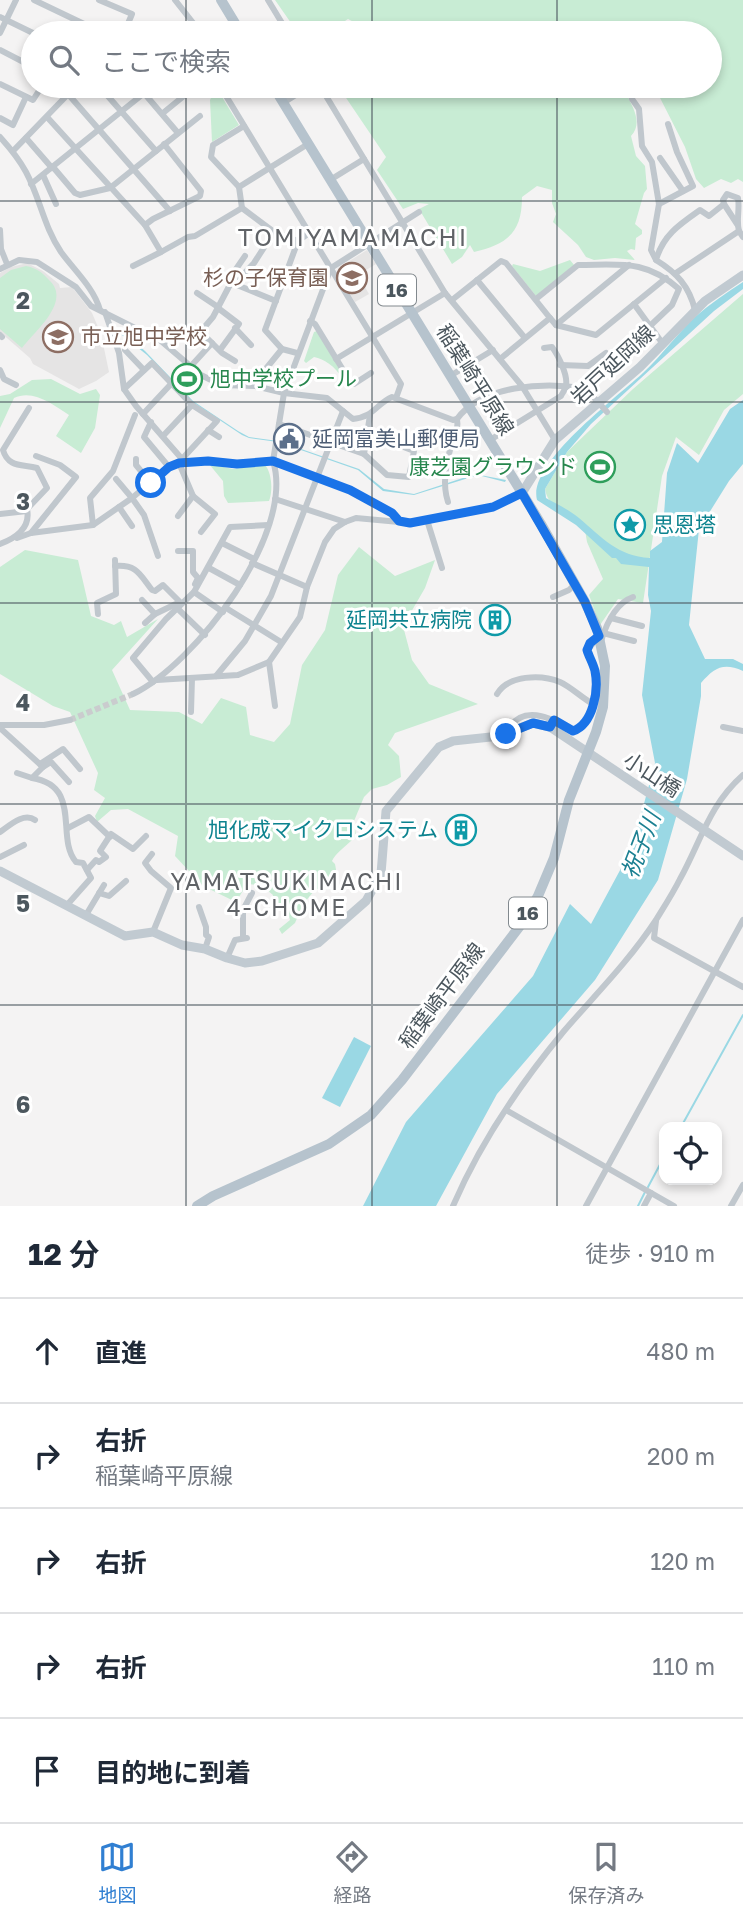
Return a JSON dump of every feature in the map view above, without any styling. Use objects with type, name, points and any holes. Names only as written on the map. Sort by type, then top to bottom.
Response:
[{"type":"main road","points":[[225,1],[235,21]]},
{"type":"main road","name":"稲葉崎平原線","points":[[197,1206],[213,1196],[335,1141],[384,1103],[523,922],[538,896],[554,858],[569,800],[591,755],[603,707],[605,666],[601,637],[585,602],[490,440],[280,98]]},
{"type":"street","points":[[0,33],[3,18],[16,0]]},
{"type":"street","points":[[34,0],[77,21]]},
{"type":"street","points":[[99,0],[132,14],[129,21]]},
{"type":"street","points":[[175,0],[192,21]]},
{"type":"street","points":[[268,0],[281,21]]},
{"type":"street","points":[[3,18],[21,27]]},
{"type":"street","points":[[0,50],[21,61]]},
{"type":"street","points":[[0,84],[21,94]]},
{"type":"street","points":[[0,118],[13,125],[26,98]]},
{"type":"street","points":[[13,151],[64,98]]},
{"type":"street","points":[[72,98],[170,211]]},
{"type":"street","points":[[110,98],[156,150]]},
{"type":"street","points":[[31,184],[138,98]]},
{"type":"street","points":[[149,98],[178,133]]},
{"type":"street","points":[[163,113],[181,98]]},
{"type":"street","points":[[227,98],[401,384],[396,398]]},
{"type":"street","points":[[283,103],[291,98]]},
{"type":"street","points":[[327,98],[445,293],[522,386],[555,440]]},
{"type":"street","points":[[632,98],[639,109],[642,146],[652,162],[659,204],[650,250],[656,260],[676,273],[692,297],[695,310]]},
{"type":"street","points":[[26,138],[75,194],[80,195],[110,187],[200,116]]},
{"type":"street","points":[[47,117],[145,225],[161,252]]},
{"type":"street","points":[[659,204],[693,186],[677,152],[668,124]]},
{"type":"street","points":[[244,126],[213,145],[211,157],[239,187],[243,208],[274,232],[298,241]]},
{"type":"street","points":[[0,137],[13,151],[31,184],[59,249],[97,299],[119,353],[124,390],[139,414],[151,422],[181,462],[193,496],[215,516],[201,532]]},
{"type":"street","points":[[145,225],[200,196],[201,191],[164,144]]},
{"type":"street","points":[[239,187],[308,144]]},
{"type":"street","points":[[660,158],[683,191]]},
{"type":"street","points":[[330,180],[364,159]]},
{"type":"street","points":[[43,175],[56,204]]},
{"type":"street","points":[[727,194],[738,198],[739,230],[724,204],[723,200],[727,194]]},
{"type":"street","points":[[656,260],[670,233],[678,224],[700,210],[709,216],[724,204]]},
{"type":"street","points":[[133,266],[188,237],[195,236],[243,208]]},
{"type":"street","points":[[133,694],[155,681],[205,635],[225,610],[253,561],[275,499],[273,461],[284,393],[331,268],[419,212]]},
{"type":"street","points":[[0,230],[1,246],[7,264]]},
{"type":"street","points":[[676,273],[739,230]]},
{"type":"street","points":[[274,232],[237,285],[276,301]]},
{"type":"street","points":[[298,354],[282,349],[265,330],[298,241],[309,233]]},
{"type":"street","points":[[235,361],[212,343],[202,330],[218,307],[234,272],[245,256]]},
{"type":"street","points":[[0,269],[19,260],[37,262],[76,287],[86,302],[161,341],[201,375],[226,387],[255,386],[284,393],[329,398],[353,419],[370,415],[389,398],[396,398],[450,420],[457,419],[468,407],[481,399],[522,386],[566,385],[588,391],[607,412]]},
{"type":"street","points":[[452,300],[501,261],[506,262],[556,325],[596,335],[666,278]]},
{"type":"street","points":[[536,299],[578,264],[648,268],[679,289],[672,305],[651,325]]},
{"type":"street","points":[[556,325],[629,265]]},
{"type":"street","name":"岩戸延岡線","points":[[522,493],[555,440],[600,403],[695,310],[743,275]]},
{"type":"street","points":[[477,281],[525,338]]},
{"type":"street","points":[[197,293],[238,322],[220,350]]},
{"type":"street","points":[[336,359],[445,293]]},
{"type":"street","points":[[634,304],[663,344]]},
{"type":"street","points":[[500,359],[550,318]]},
{"type":"street","points":[[310,321],[315,324],[351,383],[354,384],[370,373]]},
{"type":"street","points":[[235,328],[251,345]]},
{"type":"street","points":[[191,366],[212,343]]},
{"type":"street","points":[[490,440],[561,396],[566,385],[560,365],[552,347],[544,348]]},
{"type":"street","points":[[260,376],[282,349]]},
{"type":"street","points":[[125,350],[144,370]]},
{"type":"street","points":[[450,376],[493,350]]},
{"type":"street","points":[[560,365],[588,366],[606,353]]},
{"type":"street","points":[[474,362],[495,395]]},
{"type":"street","points":[[124,390],[152,363],[192,405],[217,421],[181,462]]},
{"type":"street","points":[[0,370],[4,379],[16,385]]},
{"type":"street","points":[[93,524],[90,498],[113,471],[139,414],[171,384]]},
{"type":"street","points":[[163,436],[192,405]]},
{"type":"street","points":[[0,514],[27,511],[47,486],[37,468],[13,464],[8,461],[3,450],[29,408]]},
{"type":"street","points":[[216,676],[255,626],[281,576],[343,411]]},
{"type":"street","points":[[364,454],[370,415]]},
{"type":"street","points":[[448,502],[444,484],[451,445],[458,428],[457,419]]},
{"type":"street","points":[[151,422],[144,437],[169,467]]},
{"type":"street","points":[[279,424],[364,454],[387,475],[409,477],[414,451],[367,433]]},
{"type":"street","points":[[208,430],[219,437]]},
{"type":"street","points":[[31,533],[76,477],[60,466],[36,456]]},
{"type":"street","points":[[136,459],[136,465],[151,483]]},
{"type":"street","points":[[0,544],[31,533],[93,524],[120,508],[169,467],[181,462],[237,464],[273,461],[362,496],[392,513],[399,521]]},
{"type":"street","points":[[116,479],[144,515],[158,556]]},
{"type":"street","points":[[155,681],[238,675],[269,662],[300,617],[307,587],[325,542],[334,529],[345,522],[356,518],[427,520],[493,507],[522,493]]},
{"type":"street","points":[[178,516],[193,496]]},
{"type":"street","points":[[275,499],[345,522]]},
{"type":"street","points":[[120,508],[132,526]]},
{"type":"street","points":[[16,538],[27,522],[27,511]]},
{"type":"street","points":[[427,520],[442,568]]},
{"type":"street","points":[[155,681],[133,658],[166,619],[194,592],[230,527],[268,525]]},
{"type":"street","points":[[222,543],[281,576],[307,587]]},
{"type":"street","points":[[145,623],[155,614],[179,606],[198,579],[193,572],[193,551],[178,551]]},
{"type":"street","points":[[98,614],[97,603],[116,594],[115,563],[127,565],[141,574],[152,590],[165,585],[179,606],[205,635]]},
{"type":"street","points":[[209,568],[240,585]]},
{"type":"street","points":[[553,597],[569,590],[575,584]]},
{"type":"street","points":[[194,592],[281,642]]},
{"type":"street","points":[[0,872],[125,936],[153,932],[182,945],[205,949],[245,963],[318,943],[374,891],[382,874],[386,811],[439,747],[453,741],[497,737],[533,723],[552,723],[576,731],[586,723],[593,704],[596,679],[587,650],[590,643],[601,637],[611,618],[627,598],[632,597]]},
{"type":"street","points":[[142,600],[155,614]]},
{"type":"street","points":[[611,618],[642,625]]},
{"type":"street","points":[[601,637],[634,641]]},
{"type":"street","points":[[269,662],[275,706]]},
{"type":"street","points":[[497,694],[507,683],[534,677],[557,681],[593,704]]},
{"type":"street","points":[[191,678],[191,712]]},
{"type":"street","points":[[0,727],[44,725],[69,720]]},
{"type":"street","name":"小山橋","points":[[552,723],[591,755],[743,856]]},
{"type":"street","points":[[0,727],[41,765]]},
{"type":"street","points":[[723,727],[743,731]]},
{"type":"street","points":[[32,778],[41,765],[64,749],[80,769]]},
{"type":"street","points":[[41,765],[51,762],[69,782]]},
{"type":"street","points":[[17,773],[42,780],[53,788],[62,801],[71,855],[76,862],[83,863],[90,880],[67,905]]},
{"type":"street","points":[[453,1206],[475,1160],[506,1110],[562,1034],[630,957],[681,878],[725,791],[743,775]]},
{"type":"street","points":[[0,832],[26,816],[35,820]]},
{"type":"street","points":[[68,828],[89,817],[110,837]]},
{"type":"street","points":[[87,870],[96,860],[99,862],[106,857],[100,851],[113,835],[133,849],[146,836]]},
{"type":"street","points":[[0,857],[24,845]]},
{"type":"street","points":[[152,855],[145,863],[171,888],[153,932]]},
{"type":"street","points":[[99,893],[109,896],[126,881]]},
{"type":"street","points":[[86,915],[104,885]]},
{"type":"street","points":[[228,958],[235,940],[245,938],[243,910],[252,893]]},
{"type":"street","points":[[199,907],[206,935],[209,937],[205,949]]},
{"type":"street","points":[[656,919],[654,938],[743,987]]},
{"type":"street","points":[[586,1206],[743,920]]},
{"type":"street","points":[[506,1110],[674,1206]]},
{"type":"street","points":[[731,1206],[743,1185]]},
{"type":"street","points":[[644,1206],[648,1191]]},
{"type":"shaded area","points":[[367,250],[376,264],[358,275],[369,294],[355,302],[337,274],[338,268]]},
{"type":"shaded area","points":[[27,263],[43,271],[59,284],[60,288],[72,287],[92,313],[101,334],[109,372],[96,381],[79,389],[33,364],[30,358],[0,332],[0,273]]},
{"type":"green space","points":[[275,0],[743,0],[743,182],[738,179],[731,183],[721,179],[704,188],[696,179],[685,147],[660,98],[722,98],[722,21],[290,21]]},
{"type":"green space","points":[[223,98],[239,125],[212,142],[210,100]]},
{"type":"green space","points":[[346,98],[628,98],[637,121],[631,136],[636,156],[645,166],[647,189],[635,224],[642,230],[642,234],[636,238],[635,250],[627,251],[635,260],[594,260],[586,257],[578,245],[553,222],[556,214],[552,203],[552,190],[537,186],[522,197],[516,228],[504,241],[474,252],[470,245],[462,257],[452,264],[419,209],[429,204],[418,203],[403,209],[377,170],[386,157]]},
{"type":"green space","points":[[570,260],[574,265],[536,296],[512,266],[513,264],[540,271]]},
{"type":"green space","points":[[26,266],[36,269],[46,277],[55,288],[56,297],[54,306],[43,324],[22,348],[0,329],[0,278],[11,270]]},
{"type":"green space","points":[[743,294],[743,394],[724,410],[699,455],[676,437],[662,476],[643,603],[618,599],[600,625],[589,595],[603,579],[587,542],[585,530],[555,508],[545,489],[567,452],[633,389]]},
{"type":"green space","points":[[317,331],[344,377],[322,360],[314,357],[306,363],[304,361],[314,332]]},
{"type":"green space","points":[[51,379],[80,394],[96,389],[100,395],[95,428],[81,453],[56,436],[69,415],[36,397],[29,395],[14,398],[0,428],[0,396],[10,394],[32,380]]},
{"type":"green space","points":[[209,464],[233,469],[265,465],[271,482],[269,501],[228,503],[224,496],[223,481]]},
{"type":"green space","points":[[359,547],[395,576],[435,560],[425,588],[403,626],[412,660],[429,684],[478,704],[395,733],[388,745],[399,756],[401,777],[372,789],[364,797],[354,821],[356,836],[332,861],[337,875],[333,883],[315,890],[303,904],[295,923],[282,934],[279,929],[290,920],[288,912],[272,904],[273,895],[261,885],[247,884],[236,902],[203,886],[175,856],[178,836],[128,809],[111,810],[97,822],[95,816],[105,798],[94,790],[98,773],[70,712],[53,706],[0,674],[0,567],[25,550],[78,560],[91,616],[114,625],[121,621],[127,637],[158,619],[112,670],[130,710],[179,712],[202,724],[221,698],[246,707],[250,735],[274,742],[290,724],[302,665],[325,630],[338,575]]},
{"type":"water","name":"祝子川","points":[[743,282],[743,289],[714,311],[591,424],[567,452],[545,489],[546,498],[575,515],[611,545],[628,554],[650,558],[650,551],[662,542],[667,473],[677,443],[698,463],[730,409],[743,400],[743,464],[699,529],[689,625],[705,659],[733,659],[743,664],[743,671],[730,667],[719,668],[701,683],[687,779],[658,880],[595,980],[497,1094],[436,1206],[363,1206],[406,1122],[533,976],[570,904],[591,924],[632,848],[655,763],[642,695],[651,611],[648,595],[649,567],[621,564],[616,558],[612,558],[576,525],[537,500],[538,485],[546,468],[577,431],[644,372],[695,317]]},
{"type":"water","points":[[117,331],[145,351],[193,401],[238,431],[249,437],[278,441],[359,469],[384,489],[414,494],[475,474],[506,480],[505,482],[478,475],[414,495],[383,491],[358,470],[278,442],[249,438],[242,435],[191,401],[147,355]]},
{"type":"water","points":[[354,1037],[371,1046],[340,1107],[322,1098]]},
{"type":"waterway","points":[[684,1122],[743,1015]]},
{"type":"waterway","points":[[648,1187],[659,1166]]},
{"type":"waterway","points":[[638,1206],[645,1192]]},
{"type":"tunnel","points":[[70,720],[133,694]]},
{"type":"place","name":"杉の子保育園","points":[[352,278]]},
{"type":"place","name":"市立旭中学校","points":[[58,337]]},
{"type":"place","name":"旭中学校プール","points":[[187,379]]},
{"type":"place","name":"延岡富美山郵便局","points":[[289,439]]},
{"type":"place","name":"康芝園グラウンド","points":[[600,467]]},
{"type":"place","name":"思恩塔","points":[[630,525]]},
{"type":"place","name":"延岡共立病院","points":[[495,620]]},
{"type":"place","name":"旭化成マイクロシステム","points":[[461,830]]},
{"type":"district","name":"TOMIYAMAMACHI","points":[[353,238]]},
{"type":"district","name":"YAMATSUKIMACHI 4-CHOME","points":[[287,895]]},
{"type":"route","points":[[151,483],[169,467],[179,463],[208,461],[237,464],[273,461],[350,490],[392,513],[399,521],[410,523],[493,507],[522,493],[585,602],[599,636],[590,643],[587,650],[596,679],[591,713],[586,723],[573,731],[554,720],[550,727],[533,723],[506,734]]}]
